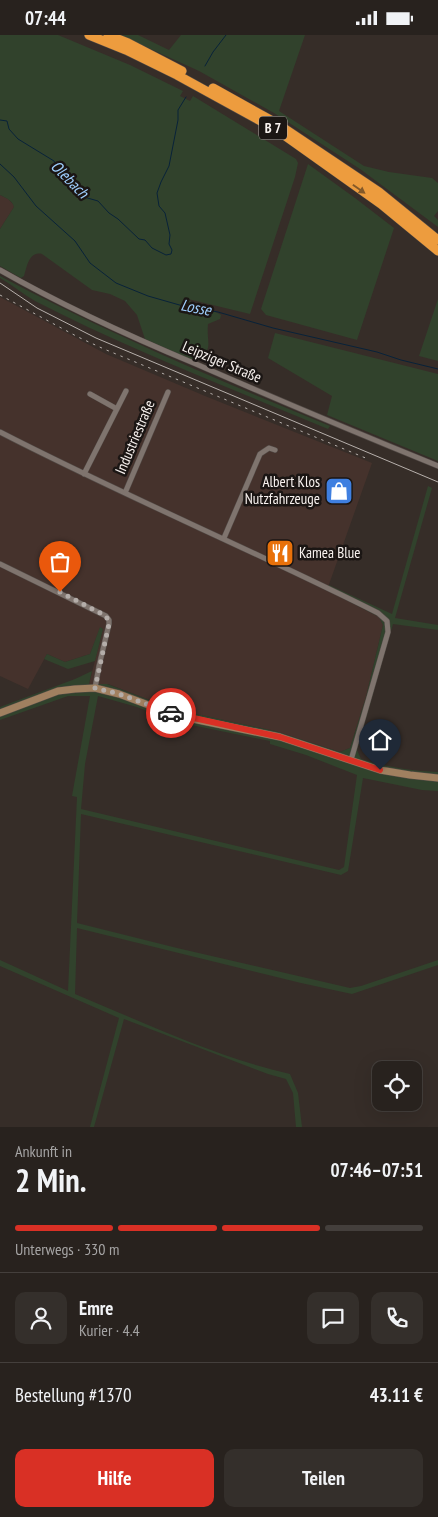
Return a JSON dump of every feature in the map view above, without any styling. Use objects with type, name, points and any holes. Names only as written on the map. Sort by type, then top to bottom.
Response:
[{"type":"highway","name":"B 7","points":[[89,35],[126,50],[176,75],[276,130],[381,204],[438,251]]},
{"type":"highway","name":"B 7","points":[[108,35],[128,43],[178,69],[276,123],[380,192],[438,240]]},
{"type":"main road","points":[[0,713],[58,691],[95,688],[119,694],[178,715],[280,737],[396,773],[438,778]]},
{"type":"street","name":"Leipziger Straße","points":[[0,271],[29,287],[142,341],[438,466]]},
{"type":"street","name":"Industriestraße","points":[[84,474],[126,391]]},
{"type":"street","name":"Industriestraße","points":[[125,493],[168,392]]},
{"type":"street","name":"Industriestraße","points":[[90,394],[117,409]]},
{"type":"street","name":"Industriestraße","points":[[0,431],[84,474],[370,608],[387,621],[388,632],[351,760]]},
{"type":"street","points":[[224,538],[260,454],[269,448],[275,450]]},
{"type":"street","points":[[0,564],[106,616],[109,624],[95,688]]},
{"type":"shaded area","points":[[0,195],[8,199],[14,207],[0,229]]},
{"type":"shaded area","points":[[0,297],[106,354],[372,463],[327,590],[379,617],[383,625],[366,697],[350,748],[340,752],[275,731],[173,709],[108,684],[89,684],[103,629],[100,628],[90,654],[65,662],[47,654],[28,689],[0,676]]},
{"type":"green space","points":[[0,35],[58,35],[130,65],[183,91],[180,96],[190,101],[193,96],[296,159],[298,163],[295,177],[250,314],[188,299],[221,315],[220,319],[208,324],[208,349],[196,362],[145,339],[137,315],[125,301],[110,294],[92,290],[42,254],[31,257],[24,276],[21,278],[0,266],[0,229],[14,207],[7,198],[0,195]]},
{"type":"green space","points":[[120,35],[138,35],[169,50],[181,35],[305,35],[279,111],[364,166],[389,172],[432,178],[438,183],[438,211],[434,216],[438,220],[438,227],[360,169],[274,113],[199,71]]},
{"type":"green space","points":[[308,164],[394,228],[357,340],[266,315],[261,309]]},
{"type":"green space","points":[[0,276],[81,317],[163,355],[330,426],[328,429],[107,336],[35,301],[0,278]]},
{"type":"green space","points":[[438,299],[438,361],[419,356]]},
{"type":"green space","points":[[275,333],[438,374],[438,461],[327,415],[332,396],[268,358]]},
{"type":"green space","points":[[428,486],[432,488],[395,618],[438,625],[438,630],[393,624],[357,750],[361,759],[371,762],[418,771],[438,772],[438,791],[422,790],[363,778],[348,871],[341,875],[81,814],[77,923],[350,988],[438,960],[438,965],[352,994],[77,928],[75,994],[208,1049],[290,1074],[298,1093],[302,1127],[296,1127],[293,1093],[286,1079],[268,1074],[124,1019],[94,1127],[90,1127],[119,1018],[0,966],[0,960],[68,991],[77,797],[72,796],[90,696],[68,696],[0,720],[0,707],[92,671],[89,684],[107,684],[173,709],[275,731],[340,752],[350,748],[366,697],[383,625],[379,617],[327,590],[329,585],[392,614]],"holes":[[[98,696],[137,707],[172,721],[270,741],[270,744],[306,755],[357,775],[344,867],[339,870],[81,809],[85,764]]]},
{"type":"green space","points":[[100,627],[103,629],[95,661],[68,669],[44,659],[47,654],[65,662],[90,654]]},
{"type":"waterway","points":[[205,66],[226,35]]},
{"type":"waterway","name":"Olebach","points":[[0,120],[7,121],[9,129],[18,139],[54,161],[61,174],[79,185],[84,197],[98,201],[139,239],[145,240],[152,248],[166,255],[171,254],[172,250],[169,244],[170,235],[165,213],[159,206],[157,193],[169,166],[178,120],[178,110],[186,97]]},
{"type":"waterway","name":"Losse","points":[[0,164],[14,177],[36,206],[75,241],[90,263],[116,283],[148,296],[183,306],[218,312],[273,328],[377,352],[438,369]]},
{"type":"tram line","points":[[0,283],[37,308],[96,338],[438,482]]},
{"type":"railway","points":[[0,295],[104,349],[368,459]]},
{"type":"way so far","points":[[60,592],[106,616],[108,620],[109,624],[95,688],[119,694],[150,707],[171,713]]},
{"type":"place","name":"Albert Klos Nutzfahrzeuge","points":[[339,491]]},
{"type":"place","name":"Kamea Blue","points":[[280,553]]},
{"type":"route","points":[[171,713],[280,737],[380,770]]}]
